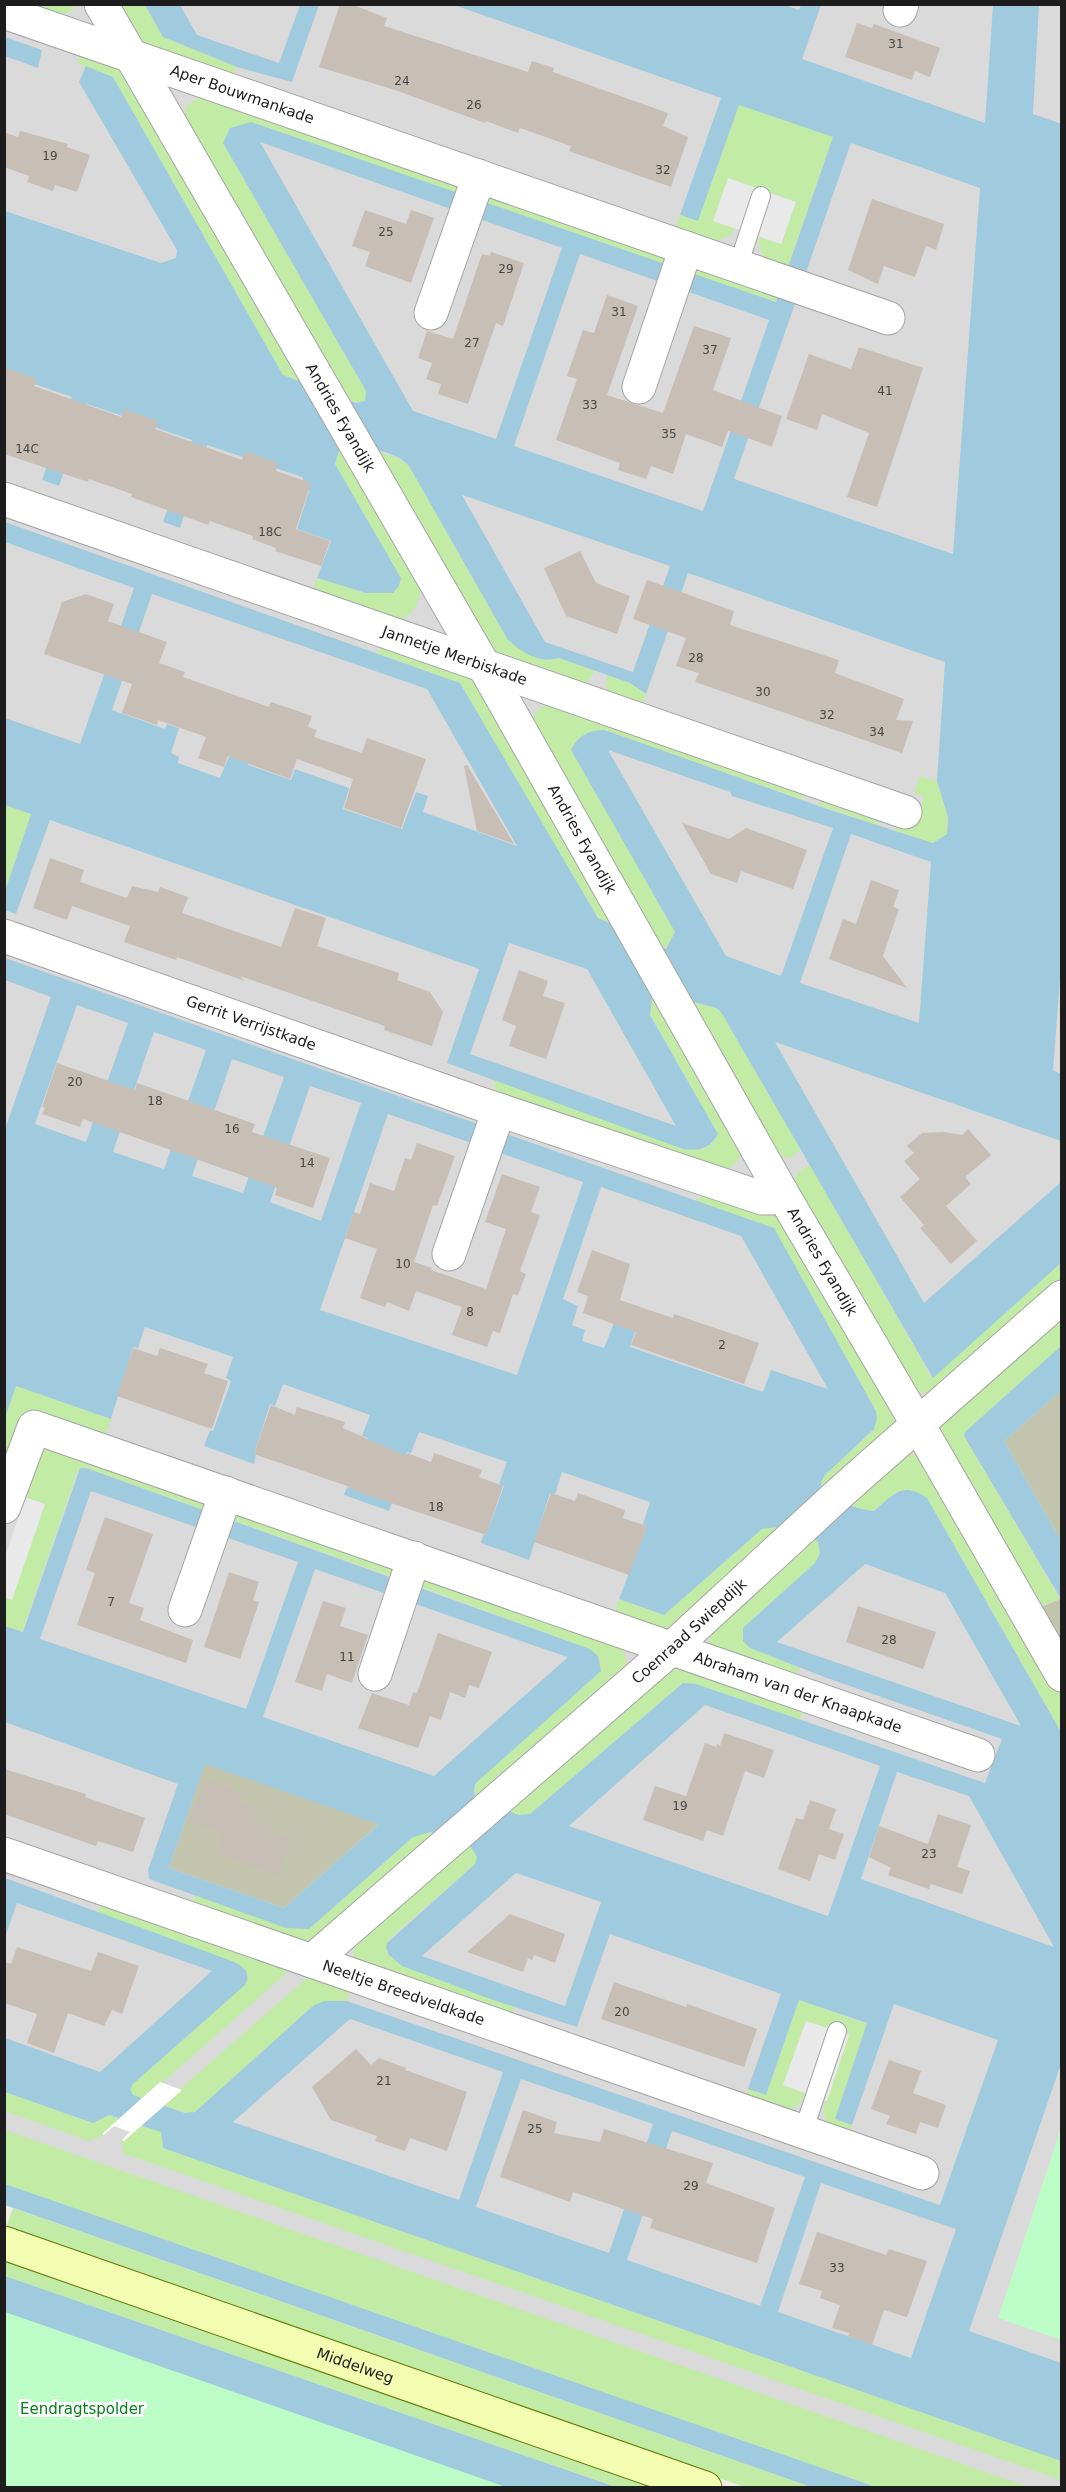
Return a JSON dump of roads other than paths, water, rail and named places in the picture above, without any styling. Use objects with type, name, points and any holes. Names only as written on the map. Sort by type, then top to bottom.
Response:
[{"type":"street","name":"Andries Fyandijk","points":[[101,4],[484,666],[679,1007],[782,1193],[1062,1675]]},
{"type":"street","name":"Aper Bouwmankade","points":[[4,12],[685,254],[738,266],[888,318]]},
{"type":"street","points":[[431,313],[477,181]]},
{"type":"street","points":[[639,387],[685,254]]},
{"type":"street","name":"Jannetje Merbiskade","points":[[4,498],[904,812]]},
{"type":"street","name":"Gerrit Verrijstkade","points":[[4,936],[497,1116],[762,1198],[772,1198],[782,1193]]},
{"type":"street","points":[[449,1254],[497,1116]]},
{"type":"street","name":"Coenraad Swiepdijk","points":[[312,1961],[672,1648],[841,1492],[1062,1297]]},
{"type":"street","name":"Abraham van der Knaapkade","points":[[4,1507],[34,1427],[223,1501],[412,1566],[672,1648],[978,1755]]},
{"type":"street","points":[[185,1610],[223,1501]]},
{"type":"street","points":[[375,1674],[412,1566]]},
{"type":"street","name":"Neeltje Breedveldkade","points":[[4,1854],[922,2173]]},
{"type":"street","name":"Middelweg","points":[[4,2243],[705,2487]]},
{"type":"lane","points":[[738,266],[761,196]]},
{"type":"lane","points":[[803,2132],[837,2031]]},
{"type":"water","points":[[782,4],[799,10],[801,5],[821,5],[802,59],[985,123],[993,5],[1039,5],[1033,114],[1062,124],[1062,953],[1053,1070],[1061,1074],[1061,1141],[775,1042],[924,1303],[1061,1182],[1061,1263],[933,1378],[721,1012],[716,1008],[657,992],[652,998],[650,1015],[718,1134],[704,1148],[683,1149],[447,1063],[479,969],[50,820],[16,914],[5,910],[5,891],[31,814],[5,805],[5,718],[80,744],[134,588],[5,542],[5,522],[460,683],[598,918],[666,949],[675,932],[571,750],[581,737],[589,732],[605,730],[827,809],[933,843],[947,834],[948,817],[937,781],[945,662],[688,573],[646,694],[630,683],[559,658],[545,660],[532,656],[508,640],[409,466],[395,456],[377,450],[341,444],[335,464],[401,578],[399,586],[393,593],[366,593],[317,578],[331,541],[297,529],[309,491],[302,477],[207,445],[180,528],[163,522],[192,440],[87,404],[59,486],[42,480],[72,397],[5,374],[5,211],[161,263],[176,258],[177,250],[79,82],[86,66],[113,77],[283,375],[356,403],[365,401],[366,391],[223,143],[230,128],[251,122],[776,302],[833,137],[739,105],[698,221],[680,215],[721,98],[454,5]],"holes":[[[260,142],[562,248],[496,439],[413,411]],[[851,143],[980,188],[953,554],[734,479]],[[580,254],[769,320],[703,511],[514,446]],[[462,495],[670,566],[633,672],[545,642]],[[152,594],[427,689],[517,846],[423,812],[428,796],[416,792],[402,829],[343,809],[349,788],[295,769],[291,780],[248,765],[252,753],[233,747],[220,778],[178,763],[179,757],[171,753],[179,728],[167,724],[165,729],[112,710]],[[608,750],[730,792],[732,796],[833,828],[781,976],[726,956]],[[851,834],[931,862],[919,1023],[800,983]],[[509,943],[587,969],[676,1126],[470,1054]]]},
{"type":"water","points":[[145,5],[180,5],[197,35],[279,63],[300,5],[319,5],[292,82],[237,67],[163,37]]},
{"type":"water","points":[[5,37],[42,50],[38,68],[5,56]]},
{"type":"water","points":[[5,958],[774,1228],[876,1411],[874,1429],[825,1475],[821,1483],[822,1489],[837,1501],[874,1511],[893,1495],[905,1490],[911,1490],[927,1498],[1061,1732],[1061,2064],[969,2331],[1061,2363],[1061,2461],[163,2148],[161,2132],[109,2115],[93,2123],[5,2092],[5,2038],[100,2072],[212,1971],[17,1903],[5,1937],[5,1878],[232,1961],[245,1970],[247,1980],[245,1985],[130,2089],[133,2095],[185,2113],[195,2112],[314,2005],[325,2001],[347,2001],[940,2205],[998,2040],[894,2004],[852,2125],[835,2119],[867,2023],[799,2000],[766,2095],[748,2089],[781,1994],[610,1934],[577,2027],[493,2000],[402,1966],[389,1955],[386,1948],[387,1943],[475,1864],[477,1857],[471,1847],[431,1832],[413,1837],[309,1929],[286,1928],[149,1879],[148,1870],[178,1784],[5,1722],[5,1626],[23,1632],[80,1468],[86,1468],[590,1649],[598,1656],[601,1671],[475,1784],[474,1794],[478,1800],[519,1815],[530,1814],[683,1683],[696,1684],[985,1783],[1002,1739],[824,1677],[750,1648],[743,1641],[743,1628],[815,1563],[820,1553],[818,1541],[779,1527],[762,1529],[664,1615],[619,1599],[647,1526],[643,1524],[650,1502],[562,1472],[555,1494],[550,1493],[529,1560],[481,1543],[504,1486],[499,1484],[507,1462],[419,1432],[411,1453],[407,1452],[390,1501],[392,1502],[389,1511],[344,1495],[347,1487],[350,1488],[368,1438],[362,1436],[370,1415],[283,1384],[275,1406],[270,1404],[254,1454],[256,1455],[254,1464],[204,1446],[210,1430],[213,1431],[231,1381],[226,1378],[233,1357],[145,1327],[138,1348],[133,1347],[111,1419],[16,1386],[5,1418],[5,1129],[51,997],[5,980]],"holes":[[[77,1005],[128,1023],[86,1142],[35,1124]],[[154,1032],[206,1050],[164,1169],[113,1152]],[[232,1059],[284,1077],[243,1193],[192,1176]],[[310,1086],[361,1103],[321,1221],[270,1202]],[[388,1114],[583,1182],[517,1375],[320,1310]],[[601,1187],[741,1236],[828,1389],[771,1370],[763,1392],[630,1347],[637,1326],[616,1318],[604,1348],[582,1341],[585,1330],[572,1325],[578,1306],[563,1299]],[[91,1491],[298,1562],[246,1709],[40,1639]],[[865,1564],[945,1593],[1021,1726],[777,1642]],[[315,1569],[567,1658],[434,1776],[263,1717]],[[705,1705],[880,1766],[828,1916],[569,1826]],[[205,1764],[378,1825],[284,1908],[169,1868]],[[897,1772],[969,1796],[1054,1947],[861,1879]],[[516,1873],[601,1902],[565,2006],[422,1956]],[[350,2019],[503,2072],[459,2200],[233,2122]],[[521,2079],[653,2124],[609,2253],[476,2207]],[[672,2131],[805,2177],[760,2306],[627,2260]],[[821,2183],[956,2229],[911,2358],[778,2312]]]},
{"type":"water","points":[[1061,1346],[1061,1391],[1004,1441],[1061,1541],[1061,1599],[964,1436],[965,1432]]},
{"type":"water","points":[[5,2184],[876,2487],[811,2487],[5,2205]]},
{"type":"water","points":[[5,2276],[616,2487],[506,2487],[5,2312]]},
{"type":"park label","name":"Eendragtspolder","points":[[82,2409]]}]
